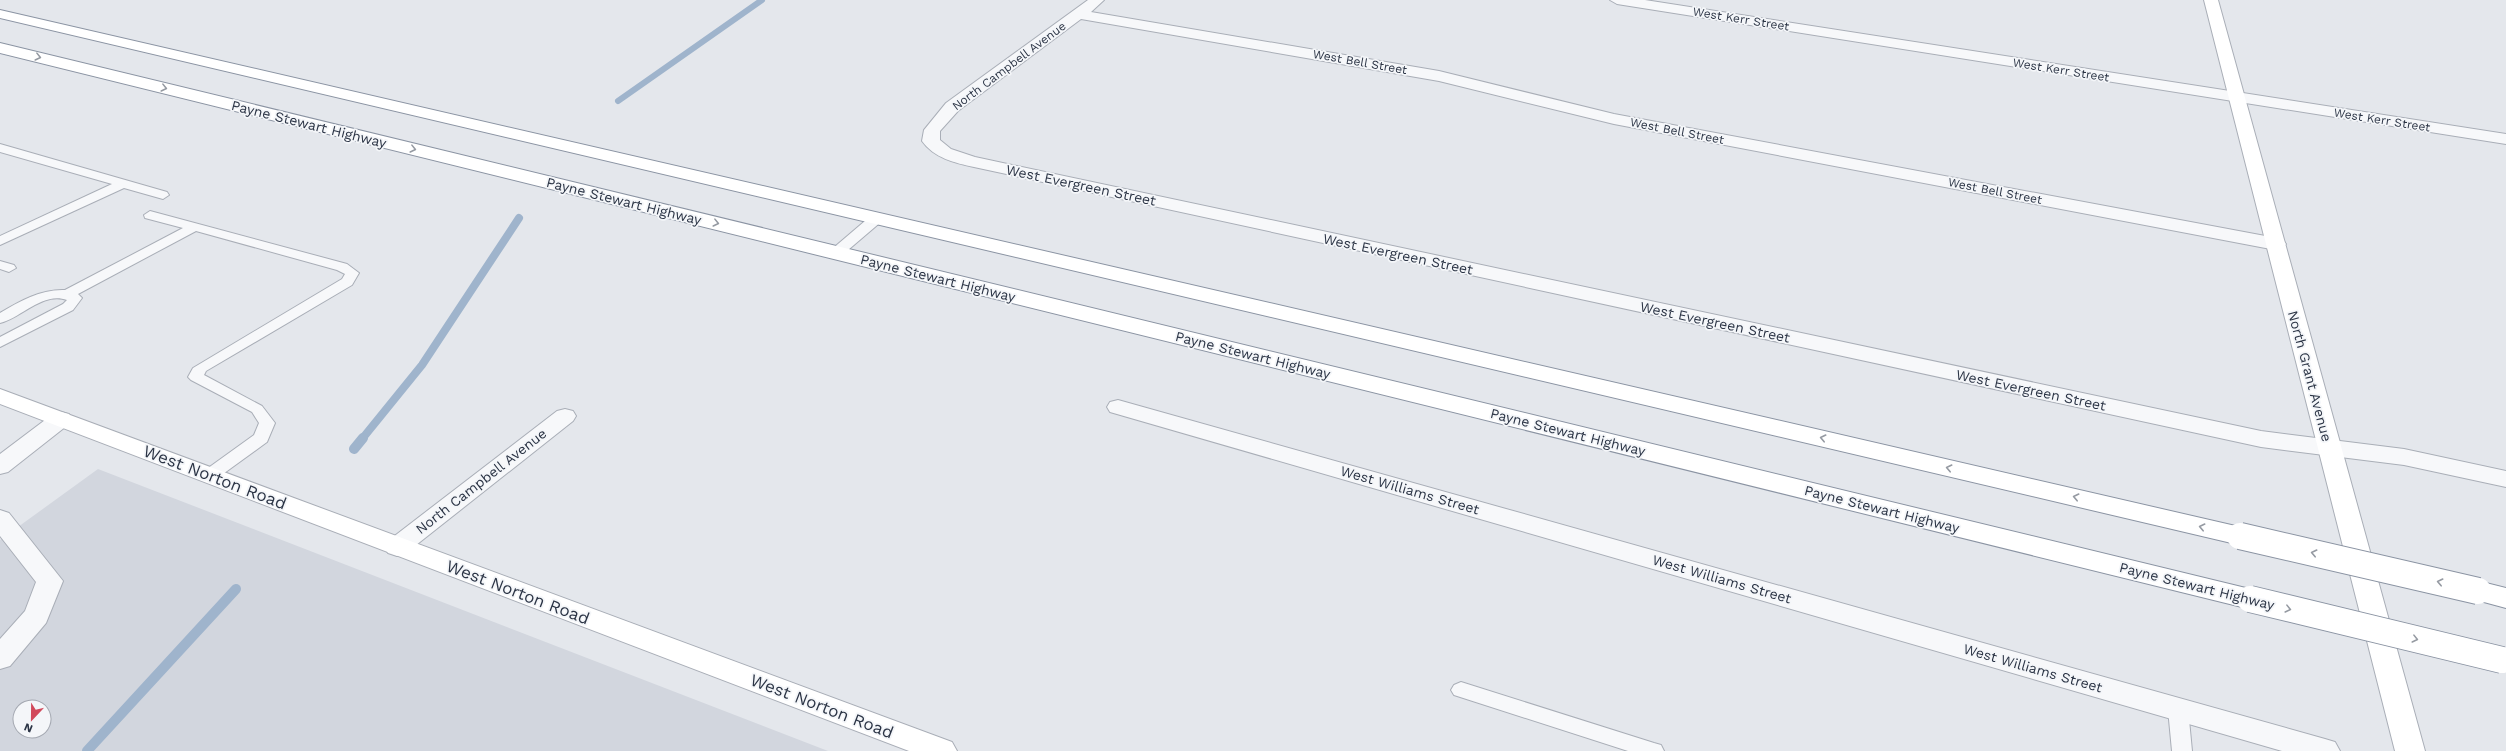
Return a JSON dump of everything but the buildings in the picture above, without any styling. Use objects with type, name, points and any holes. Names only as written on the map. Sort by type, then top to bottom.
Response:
[{"type":"main road","name":"North Grant Avenue","points":[[2211,0],[2276,244],[2328,448],[2410,751]]},
{"type":"main road","points":[[0,14],[2506,598]]},
{"type":"main road","name":"Payne Stewart Highway","points":[[0,48],[2504,661]]},
{"type":"main road","name":"West Norton Road","points":[[0,396],[397,547],[942,751]]},
{"type":"street","name":"North Campbell Avenue","points":[[931,140],[932,130],[952,107],[1097,0]]},
{"type":"street","name":"West Kerr Street","points":[[1617,0],[2506,139]]},
{"type":"street","name":"West Bell Street","points":[[1079,14],[1439,76],[1492,88],[1556,107],[1600,116],[2276,244]]},
{"type":"street","name":"West Evergreen Street","points":[[931,140],[937,148],[953,156],[974,162],[2261,439],[2404,457],[2506,479]]},
{"type":"street","name":"West Williams Street","points":[[1118,407],[2326,751]]},
{"type":"street","name":"North Campbell Avenue","points":[[397,547],[565,416]]},
{"type":"street","points":[[0,466],[61,419]]},
{"type":"street","points":[[0,519],[50,581],[36,616],[0,658]]},
{"type":"lane","points":[[0,148],[163,195]]},
{"type":"lane","points":[[0,241],[122,184]]},
{"type":"lane","points":[[150,215],[193,228],[342,267],[352,273],[347,282],[200,368],[196,377],[257,409],[266,423],[261,438],[210,475]]},
{"type":"lane","points":[[836,253],[877,218]]},
{"type":"lane","points":[[0,319],[46,296],[68,294],[193,228]]},
{"type":"lane","points":[[0,343],[68,308],[74,298],[68,294]]},
{"type":"lane","points":[[1461,690],[1654,751]]},
{"type":"lane","points":[[2178,709],[2182,751]]},
{"type":"shaded area","points":[[98,469],[828,751],[0,751],[0,540]]},
{"type":"waterway","points":[[618,101],[762,0]]},
{"type":"waterway","points":[[362,439],[422,365],[519,218]]},
{"type":"waterway","points":[[354,449],[363,438]]},
{"type":"waterway","points":[[87,751],[236,589]]}]
